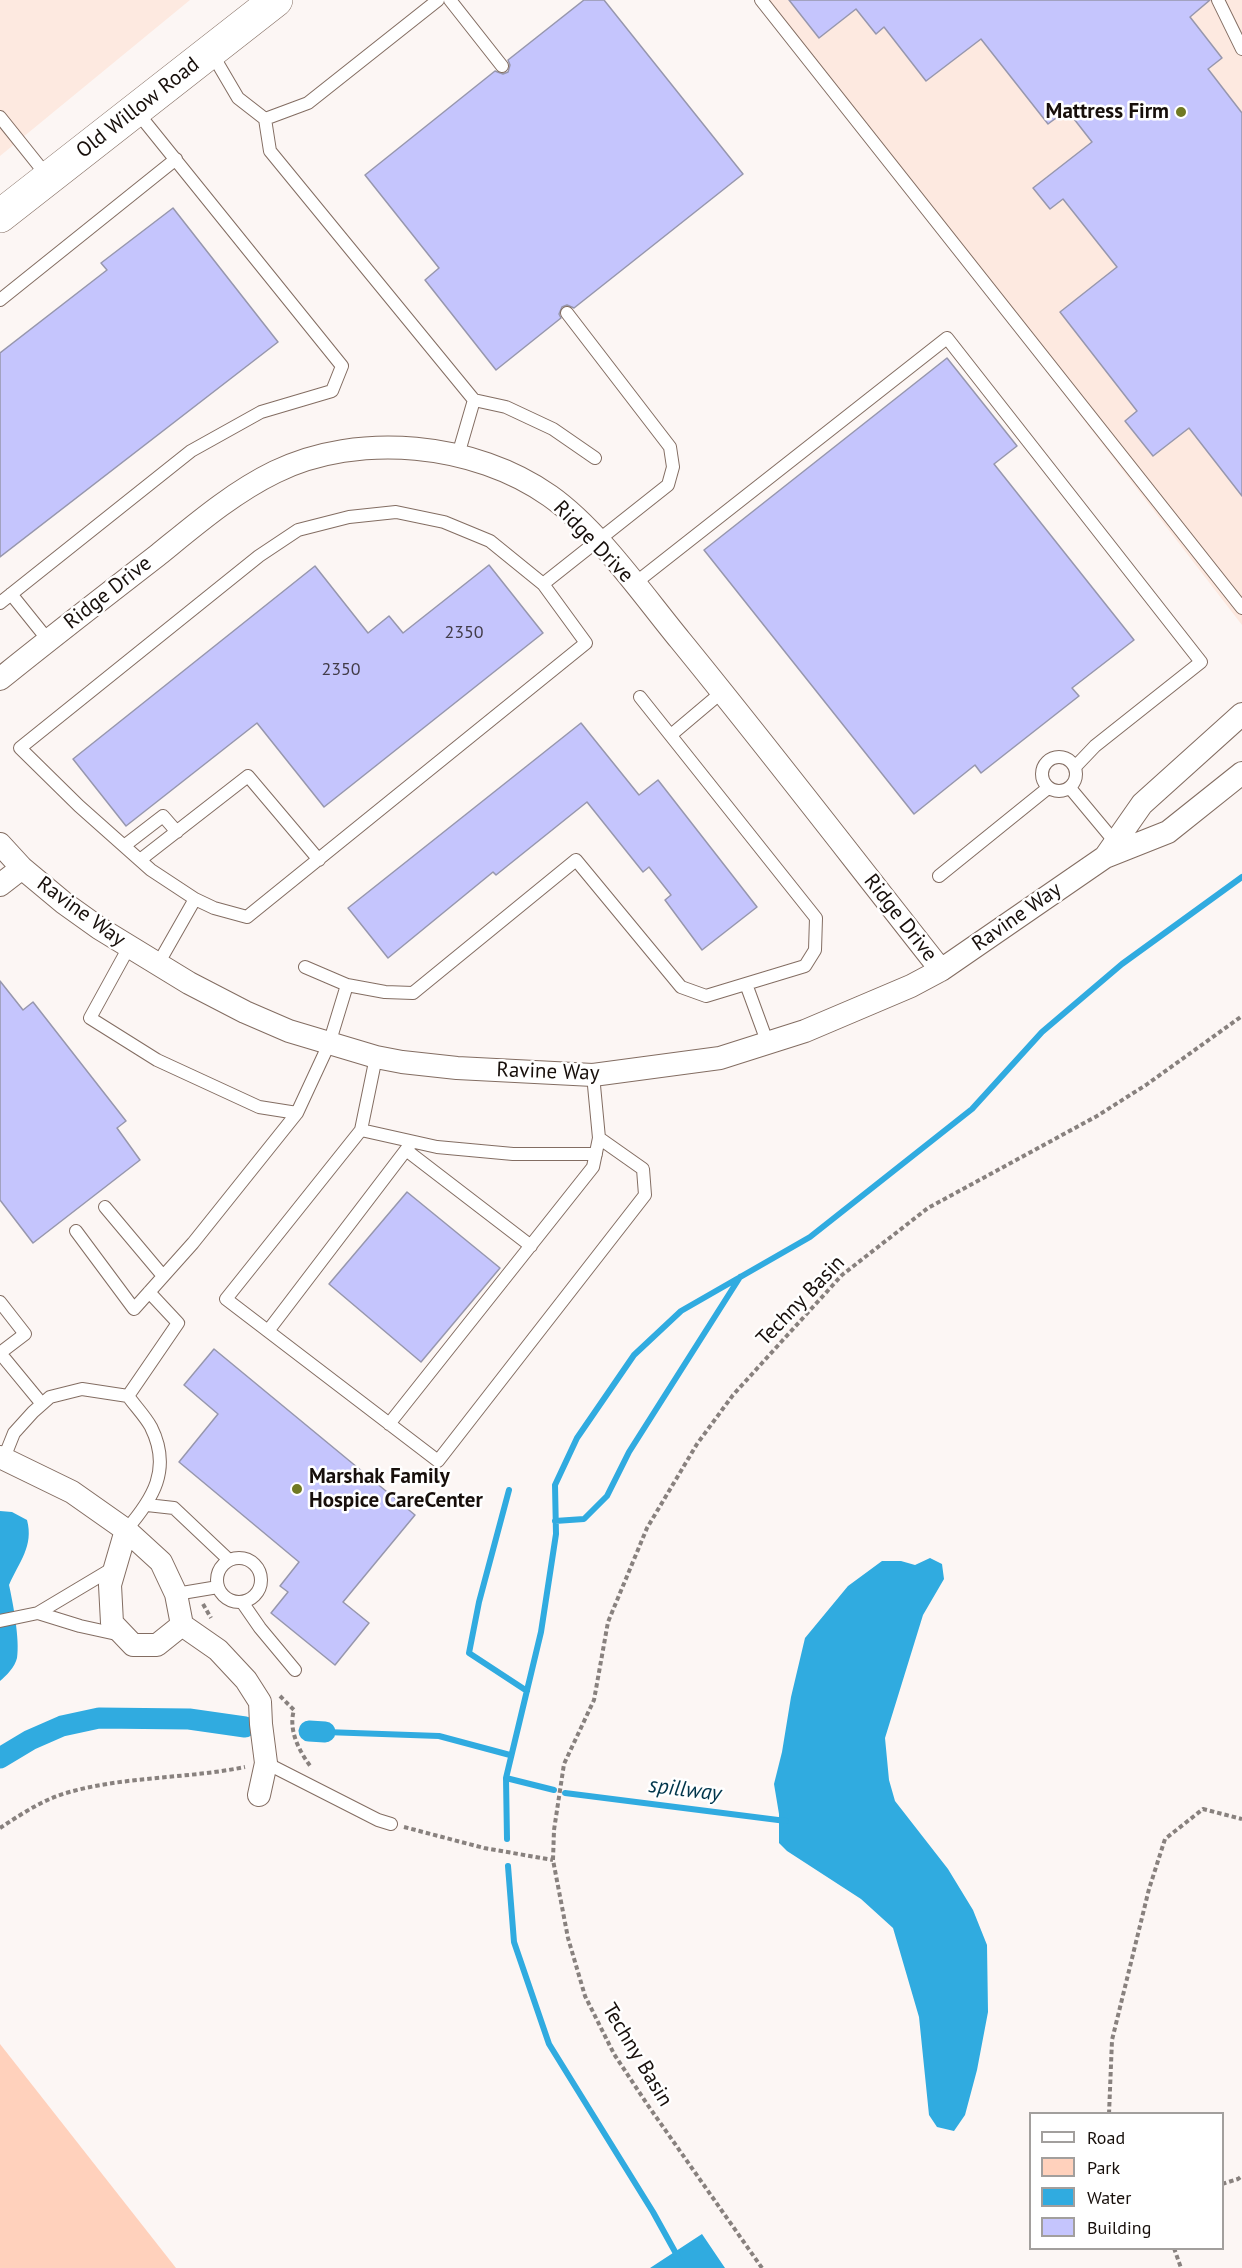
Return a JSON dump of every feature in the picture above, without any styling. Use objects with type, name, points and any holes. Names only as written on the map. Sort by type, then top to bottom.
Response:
[{"type":"street","name":"Old Willow Road","points":[[0,216],[276,0]]},
{"type":"street","name":"Ridge Drive","points":[[0,679],[223,504],[276,471],[334,451],[391,447],[458,455],[498,468],[549,495],[575,516],[722,692],[941,970]]},
{"type":"street","name":"Ravine Way","points":[[0,844],[22,868],[64,903],[129,947],[245,1012],[289,1031],[376,1058],[457,1068],[593,1075],[720,1058],[768,1044],[870,1004],[941,970],[1110,849],[1142,804],[1242,714]]},
{"type":"street","name":"Ravine Way","points":[[1110,849],[1168,832],[1242,773]]},
{"type":"street","points":[[0,885],[22,868]]},
{"type":"street","points":[[2,1458],[72,1492],[126,1530],[161,1562],[176,1594],[182,1625],[218,1650],[246,1680],[260,1702],[266,1763],[259,1795]]},
{"type":"street","points":[[126,1530],[110,1585],[112,1623],[133,1645],[157,1645],[182,1625]]},
{"type":"lane","points":[[264,120],[308,103],[438,0]]},
{"type":"lane","points":[[450,0],[501,66]]},
{"type":"lane","points":[[761,0],[1240,601]]},
{"type":"lane","points":[[1218,0],[1242,49]]},
{"type":"lane","points":[[210,51],[238,98],[264,120],[270,151],[474,400],[506,407],[553,429],[595,458]]},
{"type":"lane","points":[[0,603],[191,451],[261,412],[332,391],[342,366],[135,110]]},
{"type":"lane","points":[[0,117],[49,178]]},
{"type":"lane","points":[[0,300],[176,159]]},
{"type":"lane","points":[[543,584],[668,485],[673,467],[670,447],[567,313]]},
{"type":"lane","points":[[634,584],[947,338],[1201,662],[1095,746],[1075,767]]},
{"type":"lane","points":[[458,455],[474,400]]},
{"type":"lane","points":[[396,512],[435,520],[490,541],[543,584],[586,643],[247,916],[214,908],[195,899],[124,846],[20,748],[260,556],[298,530],[349,517],[396,512]]},
{"type":"lane","points":[[11,594],[48,640]]},
{"type":"lane","points":[[671,735],[722,692]]},
{"type":"lane","points":[[305,967],[347,986],[385,992],[413,993],[576,860],[681,987],[706,996],[805,966],[815,950],[816,918],[640,697]]},
{"type":"lane","points":[[1063,758],[1075,767],[1075,782],[1070,788],[1055,791],[1048,788],[1044,782],[1042,774],[1049,761],[1063,758]]},
{"type":"lane","points":[[140,860],[248,776],[319,860]]},
{"type":"lane","points":[[939,876],[1048,788]]},
{"type":"lane","points":[[1070,788],[1110,849]]},
{"type":"lane","points":[[124,846],[163,816],[177,832]]},
{"type":"lane","points":[[158,964],[195,899]]},
{"type":"lane","points":[[129,947],[90,1018],[167,1065],[259,1107],[297,1113]]},
{"type":"lane","points":[[746,984],[768,1044]]},
{"type":"lane","points":[[76,1231],[134,1309],[193,1243],[297,1113],[329,1044],[347,986]]},
{"type":"lane","points":[[376,1058],[361,1130],[226,1299],[438,1461],[645,1195],[643,1169],[599,1138]]},
{"type":"lane","points":[[389,1424],[593,1167],[599,1138],[593,1075]]},
{"type":"lane","points":[[361,1130],[409,1146],[513,1154],[596,1154]]},
{"type":"lane","points":[[409,1146],[531,1246]]},
{"type":"lane","points":[[268,1331],[409,1146]]},
{"type":"lane","points":[[105,1207],[163,1276]]},
{"type":"lane","points":[[128,1396],[178,1323],[149,1292]]},
{"type":"lane","points":[[0,1302],[25,1334],[0,1353],[42,1404]]},
{"type":"lane","points":[[2,1458],[14,1433],[50,1397],[82,1389],[128,1396],[151,1427],[159,1455],[158,1480],[147,1505],[126,1530]]},
{"type":"lane","points":[[147,1505],[174,1509],[229,1560]]},
{"type":"lane","points":[[244,1558],[257,1566],[262,1581],[256,1595],[242,1602],[227,1599],[218,1587],[219,1571],[229,1560],[244,1558]]},
{"type":"lane","points":[[0,1621],[38,1613],[116,1566]]},
{"type":"lane","points":[[176,1594],[218,1587]]},
{"type":"lane","points":[[242,1602],[295,1670]]},
{"type":"lane","points":[[38,1613],[80,1626],[125,1636]]},
{"type":"lane","points":[[266,1763],[378,1820],[391,1824]]},
{"type":"path","name":"Techny Basin","points":[[762,2268],[614,2054],[585,1996],[568,1938],[553,1860],[554,1830],[564,1764],[594,1700],[609,1622],[647,1528],[697,1444],[733,1395],[842,1275],[928,1209],[1096,1116],[1146,1085],[1242,1016]]},
{"type":"path","points":[[0,1828],[35,1807],[65,1793],[120,1781],[215,1773],[266,1763]]},
{"type":"path","points":[[1109,2112],[1112,2040],[1146,1900],[1165,1839],[1203,1809],[1242,1819]]},
{"type":"path","points":[[391,1824],[484,1848],[553,1860]]},
{"type":"path","points":[[1224,2183],[1242,2176]]},
{"type":"path","points":[[1175,2250],[1181,2268]]},
{"type":"shaded area","points":[[0,0],[190,0],[0,156]]},
{"type":"shaded area","points":[[760,0],[1242,0],[1242,625]]},
{"type":"green space","points":[[0,2044],[176,2268],[0,2268]]},
{"type":"water","points":[[0,1511],[12,1512],[27,1520],[29,1538],[9,1585],[17,1632],[17,1658],[12,1668],[0,1681]]},
{"type":"water","points":[[930,1558],[942,1564],[944,1579],[923,1615],[885,1738],[889,1780],[895,1801],[948,1869],[973,1910],[987,1945],[988,2012],[977,2070],[965,2115],[954,2131],[937,2127],[929,2115],[919,2017],[893,1928],[861,1899],[787,1851],[779,1843],[779,1814],[774,1784],[805,1638],[848,1586],[882,1561],[901,1561],[915,1565]]},
{"type":"water","points":[[702,2234],[725,2268],[650,2268]]},
{"type":"building","points":[[584,0],[604,0],[743,174],[574,308],[567,305],[562,307],[559,314],[561,318],[496,370],[425,280],[439,268],[365,175],[495,71],[503,74],[508,72],[510,65],[508,60]]},
{"type":"building","points":[[789,0],[1210,0],[1190,17],[1222,58],[1208,69],[1242,113],[1242,496],[1189,428],[1153,456],[1125,421],[1137,411],[1060,312],[1117,267],[1063,199],[1050,209],[1033,188],[1092,142],[1067,110],[1048,124],[981,39],[926,81],[884,27],[876,34],[856,9],[819,38]]},
{"type":"building","points":[[173,208],[278,342],[0,557],[0,353],[107,270],[101,263]]},
{"type":"building","points":[[947,358],[1017,446],[994,464],[1134,640],[1072,688],[1079,696],[981,773],[975,765],[914,814],[704,550]]},
{"type":"building","points":[[489,565],[543,633],[324,807],[257,723],[126,826],[73,759],[315,566],[368,633],[389,616],[403,633]]},
{"type":"building","points":[[581,723],[639,795],[658,780],[757,907],[702,950],[665,900],[671,895],[649,867],[643,872],[587,802],[496,875],[493,872],[388,958],[348,908]]},
{"type":"building","points":[[0,981],[23,1010],[33,1002],[126,1121],[117,1128],[140,1160],[33,1243],[0,1200]]},
{"type":"building","points":[[407,1192],[500,1268],[421,1362],[329,1284]]},
{"type":"building","name":"Marshak Family Hospice CareCenter","points":[[214,1349],[415,1515],[343,1602],[369,1623],[335,1665],[271,1613],[288,1592],[280,1586],[299,1562],[179,1462],[218,1414],[184,1385]]},
{"type":"waterway","points":[[507,1839],[506,1778],[541,1632],[556,1534],[555,1485],[577,1438],[634,1355],[681,1311],[810,1237],[972,1109],[1042,1032],[1122,964],[1242,877]]},
{"type":"waterway","points":[[555,1521],[584,1519],[607,1496],[629,1452],[740,1277]]},
{"type":"waterway","points":[[509,1490],[479,1602],[469,1653],[527,1691]]},
{"type":"waterway","points":[[0,1758],[30,1740],[62,1726],[99,1718],[189,1719],[245,1727]]},
{"type":"waterway","points":[[309,1731],[325,1732]]},
{"type":"waterway","points":[[325,1732],[439,1736],[510,1755]]},
{"type":"waterway","points":[[506,1778],[554,1790]]},
{"type":"waterway","name":"spillway","points":[[565,1793],[786,1821]]},
{"type":"waterway","points":[[508,1866],[514,1942],[549,2044],[653,2212],[684,2268]]},
{"type":"place","name":"Mattress Firm","points":[[1181,112]]},
{"type":"place","name":"Marshak Family Hospice CareCenter","points":[[297,1489]]}]
